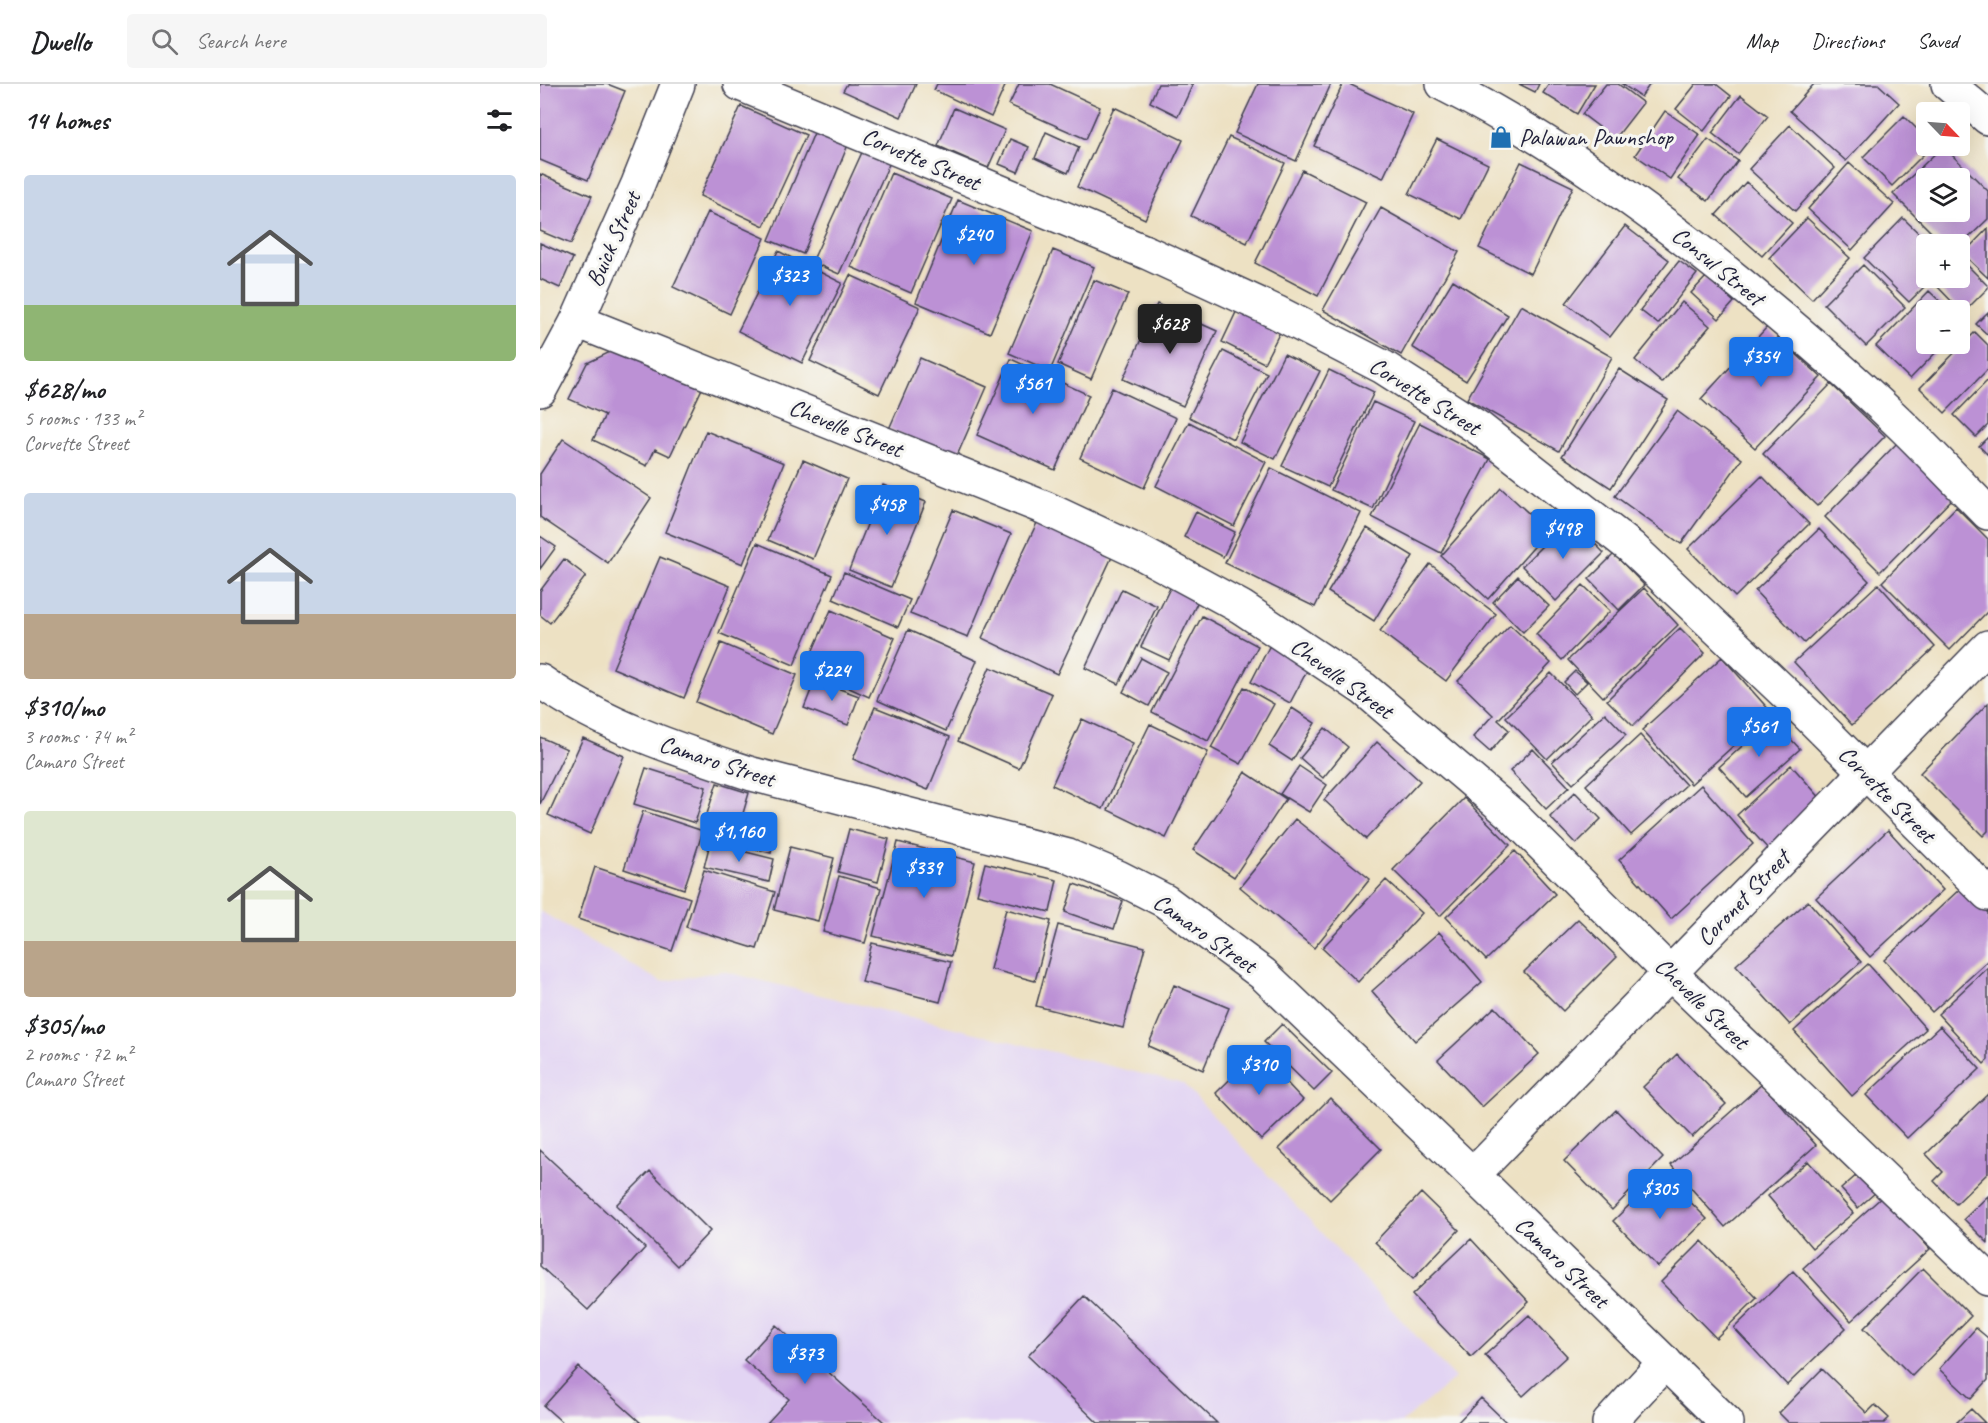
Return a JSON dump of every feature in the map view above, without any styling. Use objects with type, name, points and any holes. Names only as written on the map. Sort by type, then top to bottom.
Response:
[{"type":"street","name":"Buick Street","points":[[540,390],[577,321],[638,184],[678,84]]},
{"type":"street","name":"Corvette Street","points":[[740,84],[1148,254],[1276,312],[1383,367],[1480,429],[1631,547],[1807,714],[1988,894]]},
{"type":"street","name":"Consul Street","points":[[1443,84],[1513,122],[1601,178],[1687,241],[1794,328],[1892,416],[1988,513]]},
{"type":"street","points":[[1948,84],[1988,118]]},
{"type":"street","name":"Chevelle Street","points":[[577,321],[1045,508],[1143,554],[1240,607],[1364,689],[1512,815],[1670,973],[1988,1279]]},
{"type":"street","name":"Coronet Street","points":[[1473,1175],[1988,647]]},
{"type":"street","name":"Camaro Street","points":[[540,681],[566,699],[607,721],[701,758],[752,774],[1068,856],[1118,877],[1165,901],[1263,974],[1727,1423]]},
{"type":"street","points":[[1609,1423],[1665,1362]]},
{"type":"shaded area","points":[[540,911],[661,982],[722,971],[1184,1084],[1455,1378],[1401,1423],[540,1423]]},
{"type":"building","points":[[540,84],[607,84],[625,91],[588,180],[540,160]]},
{"type":"building","points":[[847,84],[916,84],[901,117],[843,91]]},
{"type":"building","points":[[937,84],[1006,84],[991,117],[934,90]]},
{"type":"building","points":[[1019,84],[1050,84],[1100,107],[1086,139],[1009,105]]},
{"type":"building","points":[[1158,84],[1193,84],[1178,116],[1150,102]]},
{"type":"building","points":[[1258,84],[1331,84],[1296,161],[1235,133]]},
{"type":"building","points":[[1343,84],[1349,84],[1413,114],[1383,178],[1314,146]]},
{"type":"building","points":[[1519,84],[1539,84],[1535,92]]},
{"type":"building","points":[[1549,84],[1595,84],[1577,114],[1543,93]]},
{"type":"building","points":[[1606,84],[1618,84],[1643,103],[1615,139],[1582,114]]},
{"type":"building","points":[[1622,84],[1650,84],[1641,97]]},
{"type":"building","points":[[1696,84],[1716,84],[1731,96],[1704,131],[1676,109]]},
{"type":"building","points":[[1814,84],[1878,84],[1899,103],[1846,161],[1790,111]]},
{"type":"building","points":[[1741,95],[1768,116],[1738,154],[1712,133]]},
{"type":"building","points":[[741,106],[806,135],[764,226],[700,196]]},
{"type":"building","points":[[1114,107],[1183,140],[1145,219],[1077,187]]},
{"type":"building","points":[[954,108],[1005,130],[988,168],[938,146]]},
{"type":"building","points":[[1665,111],[1700,135],[1670,179],[1635,155]]},
{"type":"building","points":[[1904,116],[1916,128],[1916,156],[1922,156],[1892,186],[1863,157]]},
{"type":"building","points":[[1790,125],[1835,168],[1795,211],[1749,169]]},
{"type":"building","points":[[817,126],[850,140],[803,254],[769,240]]},
{"type":"building","points":[[1046,132],[1079,147],[1068,173],[1035,158]]},
{"type":"building","points":[[1229,137],[1285,163],[1247,243],[1191,216]]},
{"type":"building","points":[[1010,139],[1029,147],[1018,172],[999,164]]},
{"type":"building","points":[[1437,139],[1488,164],[1461,219],[1409,194]]},
{"type":"building","points":[[1708,139],[1738,161],[1708,201],[1678,179]]},
{"type":"building","points":[[864,148],[891,160],[839,274],[812,262]]},
{"type":"building","points":[[1933,156],[1953,156],[1965,168],[1920,168]]},
{"type":"building","points":[[1521,162],[1573,187],[1531,274],[1479,248]]},
{"type":"building","points":[[1849,163],[1894,204],[1852,250],[1808,209]]},
{"type":"building","points":[[1302,170],[1366,202],[1318,296],[1255,263]]},
{"type":"building","points":[[1916,172],[1916,217],[1893,194]]},
{"type":"building","points":[[891,173],[952,199],[911,293],[851,267]]},
{"type":"building","points":[[1970,173],[1988,191],[1988,219],[1970,236],[1970,234],[1933,234],[1921,222],[1970,222]]},
{"type":"building","points":[[540,174],[592,196],[571,244],[540,231]]},
{"type":"building","points":[[1746,182],[1792,223],[1762,256],[1716,215]]},
{"type":"building","points":[[958,200],[1033,231],[990,333],[916,302]]},
{"type":"building","points":[[1381,208],[1459,252],[1401,355],[1323,310]]},
{"type":"building","points":[[708,212],[765,238],[730,314],[673,287]]},
{"type":"building","points":[[1807,218],[1850,258],[1812,299],[1769,258]]},
{"type":"building","points":[[1903,218],[1920,234],[1916,234],[1916,288],[1923,288],[1909,302],[1864,258]]},
{"type":"building","points":[[1625,226],[1669,260],[1610,337],[1566,303]]},
{"type":"building","points":[[1988,228],[1988,278],[1970,261],[1970,247]]},
{"type":"building","points":[[540,243],[573,258],[560,288],[540,279]]},
{"type":"building","points":[[1053,250],[1094,267],[1050,371],[1009,353]]},
{"type":"building","points":[[778,251],[842,283],[802,363],[738,331]]},
{"type":"building","points":[[1679,261],[1697,274],[1658,324],[1640,310]]},
{"type":"building","points":[[1863,265],[1905,307],[1866,346],[1824,304]]},
{"type":"building","points":[[1970,268],[1988,286],[1970,306],[1970,300],[1950,300],[1939,288],[1970,288]]},
{"type":"building","points":[[850,275],[920,307],[879,394],[810,361]]},
{"type":"building","points":[[1706,277],[1734,302],[1719,319],[1691,293]]},
{"type":"building","points":[[1094,280],[1128,294],[1091,379],[1058,364]]},
{"type":"building","points":[[1453,280],[1508,315],[1466,381],[1412,347]]},
{"type":"building","points":[[1929,291],[1938,300],[1920,300]]},
{"type":"building","points":[[1682,302],[1710,326],[1662,383],[1635,360]]},
{"type":"building","points":[[1157,304],[1217,331],[1183,406],[1123,379]]},
{"type":"building","points":[[1916,304],[1916,354],[1934,354],[1910,379],[1876,346]]},
{"type":"building","points":[[1521,305],[1612,357],[1559,451],[1467,399]]},
{"type":"building","points":[[1239,306],[1282,328],[1264,363],[1222,342]]},
{"type":"building","points":[[1988,312],[1988,335],[1976,324]]},
{"type":"building","points":[[1767,327],[1821,377],[1755,448],[1701,399]]},
{"type":"building","points":[[1975,332],[1988,345],[1988,369],[1945,413],[1920,388],[1953,354],[1970,354],[1970,337]]},
{"type":"building","points":[[629,343],[706,380],[670,456],[655,449],[647,466],[593,440],[605,415],[569,399],[587,363]]},
{"type":"building","points":[[1223,351],[1267,373],[1233,439],[1189,417]]},
{"type":"building","points":[[1284,354],[1320,371],[1275,459],[1240,442]]},
{"type":"building","points":[[920,358],[987,387],[956,458],[889,429]]},
{"type":"building","points":[[1011,359],[1089,395],[1055,470],[977,435]]},
{"type":"building","points":[[1619,369],[1668,400],[1611,488],[1562,456]]},
{"type":"building","points":[[1329,370],[1374,392],[1328,487],[1282,466]]},
{"type":"building","points":[[1988,380],[1988,425],[1976,437],[1954,415]]},
{"type":"building","points":[[1831,384],[1885,436],[1817,506],[1763,454]]},
{"type":"building","points":[[1112,388],[1176,418],[1144,488],[1080,458]]},
{"type":"building","points":[[1373,402],[1414,421],[1373,509],[1331,490]]},
{"type":"building","points":[[1677,411],[1742,459],[1681,544],[1615,496]]},
{"type":"building","points":[[1189,422],[1266,462],[1234,526],[1156,486]]},
{"type":"building","points":[[1420,423],[1490,459],[1441,553],[1372,517]]},
{"type":"building","points":[[706,431],[784,463],[743,564],[665,532]]},
{"type":"building","points":[[1988,437],[1988,455],[1979,446]]},
{"type":"building","points":[[1902,438],[1958,493],[1880,572],[1825,517]]},
{"type":"building","points":[[563,439],[651,498],[608,563],[540,517],[540,474]]},
{"type":"building","points":[[803,460],[847,479],[813,559],[768,540]]},
{"type":"building","points":[[1271,468],[1361,513],[1315,607],[1225,563]]},
{"type":"building","points":[[1762,476],[1809,524],[1735,597],[1688,549]]},
{"type":"building","points":[[883,485],[926,502],[891,587],[849,570]]},
{"type":"building","points":[[1501,488],[1548,531],[1488,599],[1441,556]]},
{"type":"building","points":[[1045,506],[1119,542],[1057,674],[982,638]]},
{"type":"building","points":[[1956,507],[1988,539],[1988,611],[1950,650],[1882,582]]},
{"type":"building","points":[[953,510],[1011,534],[968,637],[910,614]]},
{"type":"building","points":[[1196,512],[1235,532],[1223,557],[1184,537]]},
{"type":"building","points":[[1570,518],[1604,553],[1556,601],[1522,566]]},
{"type":"building","points":[[1367,528],[1413,556],[1374,621],[1328,592]]},
{"type":"building","points":[[1819,529],[1869,581],[1804,643],[1755,591]]},
{"type":"building","points":[[540,536],[556,547],[540,569]]},
{"type":"building","points":[[757,543],[832,575],[794,665],[719,633]]},
{"type":"building","points":[[1614,554],[1644,585],[1619,610],[1589,579]]},
{"type":"building","points":[[660,557],[730,586],[684,698],[613,668]]},
{"type":"building","points":[[564,559],[586,576],[550,623],[540,615],[540,591]]},
{"type":"building","points":[[1430,564],[1496,614],[1446,681],[1380,631]]},
{"type":"building","points":[[844,572],[910,600],[898,627],[833,599]]},
{"type":"building","points":[[1518,576],[1549,606],[1523,632],[1493,602]]},
{"type":"building","points":[[1174,580],[1202,593],[1169,660],[1141,647]]},
{"type":"building","points":[[1878,584],[1935,647],[1852,725],[1794,662]]},
{"type":"building","points":[[1583,585],[1610,611],[1562,660],[1536,634]]},
{"type":"building","points":[[1644,588],[1678,625],[1603,697],[1568,660]]},
{"type":"building","points":[[1122,589],[1157,606],[1119,684],[1085,668]]},
{"type":"building","points":[[831,610],[895,638],[869,697],[805,668]]},
{"type":"building","points":[[1202,616],[1258,646],[1208,741],[1152,712]]},
{"type":"building","points":[[1510,625],[1551,663],[1498,720],[1509,730],[1490,752],[1473,737],[1493,715],[1458,681]]},
{"type":"building","points":[[1680,628],[1705,653],[1633,726],[1607,700]]},
{"type":"building","points":[[908,630],[977,661],[946,731],[877,700]]},
{"type":"building","points":[[721,643],[797,675],[772,734],[696,702]]},
{"type":"building","points":[[1270,645],[1310,665],[1290,703],[1251,682]]},
{"type":"building","points":[[1722,657],[1771,712],[1691,784],[1642,730]]},
{"type":"building","points":[[1141,658],[1167,672],[1149,706],[1123,692]]},
{"type":"building","points":[[990,667],[1052,694],[1019,768],[958,741]]},
{"type":"building","points":[[1575,671],[1587,682],[1575,694],[1564,682]]},
{"type":"building","points":[[1551,673],[1592,715],[1547,759],[1506,717]]},
{"type":"building","points":[[815,680],[859,696],[848,725],[804,708]]},
{"type":"building","points":[[1244,687],[1274,704],[1241,764],[1211,748]]},
{"type":"building","points":[[1988,703],[1988,831],[1983,836],[1920,773]]},
{"type":"building","points":[[875,707],[950,737],[928,790],[853,759]]},
{"type":"building","points":[[1292,708],[1315,723],[1292,761],[1269,746]]},
{"type":"building","points":[[1605,713],[1626,735],[1573,784],[1552,762]]},
{"type":"building","points":[[1082,719],[1133,743],[1103,809],[1052,785]]},
{"type":"building","points":[[1772,719],[1800,749],[1746,797],[1719,767]]},
{"type":"building","points":[[1150,724],[1208,752],[1166,838],[1108,810]]},
{"type":"building","points":[[1325,728],[1348,747],[1323,778],[1300,758]]},
{"type":"building","points":[[1640,735],[1686,785],[1631,835],[1586,785]]},
{"type":"building","points":[[540,737],[567,749],[540,804]]},
{"type":"building","points":[[583,738],[624,756],[590,834],[548,815]]},
{"type":"building","points":[[1377,742],[1420,781],[1366,839],[1324,800]]},
{"type":"building","points":[[1533,749],[1569,787],[1546,809],[1510,771]]},
{"type":"building","points":[[1791,765],[1823,801],[1770,851],[1737,815]]},
{"type":"building","points":[[1299,766],[1327,785],[1309,812],[1280,794]]},
{"type":"building","points":[[646,768],[706,787],[695,823],[634,804]]},
{"type":"building","points":[[1245,772],[1286,799],[1234,877],[1193,850]]},
{"type":"building","points":[[717,783],[749,793],[739,827],[706,817]]},
{"type":"building","points":[[1701,785],[1753,844],[1671,919],[1619,860]]},
{"type":"building","points":[[1575,792],[1601,819],[1576,844],[1550,817]]},
{"type":"building","points":[[1464,798],[1510,845],[1440,916],[1393,870]]},
{"type":"building","points":[[643,811],[703,831],[684,889],[624,869]]},
{"type":"building","points":[[1295,819],[1370,879],[1314,948],[1240,887]]},
{"type":"building","points":[[721,826],[774,839],[771,853],[718,840]]},
{"type":"building","points":[[849,829],[889,839],[878,882],[838,872]]},
{"type":"building","points":[[1888,830],[1943,890],[1870,957],[1816,898]]},
{"type":"building","points":[[898,842],[975,862],[951,956],[873,936]]},
{"type":"building","points":[[710,843],[774,859],[769,882],[704,867]]},
{"type":"building","points":[[790,847],[834,858],[818,921],[774,910]]},
{"type":"building","points":[[1515,851],[1555,894],[1486,960],[1446,917]]},
{"type":"building","points":[[985,863],[1057,880],[1050,912],[977,894]]},
{"type":"building","points":[[595,867],[690,898],[672,951],[578,919]]},
{"type":"building","points":[[704,870],[775,892],[757,949],[686,927]]},
{"type":"building","points":[[839,876],[881,888],[865,943],[823,932]]},
{"type":"building","points":[[1386,880],[1422,913],[1358,982],[1322,948]]},
{"type":"building","points":[[1074,884],[1123,901],[1114,929],[1065,912]]},
{"type":"building","points":[[1963,886],[1988,913],[1988,961],[1932,1012],[1884,960]]},
{"type":"building","points":[[1808,901],[1861,962],[1790,1025],[1736,965]]},
{"type":"building","points":[[1006,909],[1051,921],[1035,981],[990,969]]},
{"type":"building","points":[[1578,919],[1617,957],[1563,1011],[1524,972]]},
{"type":"building","points":[[1058,925],[1145,947],[1123,1028],[1036,1006]]},
{"type":"building","points":[[1439,932],[1482,982],[1415,1041],[1372,991]]},
{"type":"building","points":[[872,943],[951,962],[940,1002],[862,982]]},
{"type":"building","points":[[1868,964],[1926,1029],[1852,1096],[1794,1031]]},
{"type":"building","points":[[1988,967],[1988,1060],[1984,1064],[1938,1014]]},
{"type":"building","points":[[1174,985],[1229,1008],[1203,1070],[1148,1046]]},
{"type":"building","points":[[1495,1007],[1539,1054],[1482,1107],[1438,1060]]},
{"type":"building","points":[[1282,1024],[1332,1073],[1314,1091],[1264,1042]]},
{"type":"building","points":[[1940,1026],[1980,1069],[1907,1138],[1866,1095]]},
{"type":"building","points":[[1258,1052],[1303,1100],[1261,1140],[1216,1093]]},
{"type":"building","points":[[1677,1054],[1726,1104],[1692,1137],[1643,1087]]},
{"type":"building","points":[[1762,1084],[1816,1145],[1725,1227],[1671,1165]]},
{"type":"building","points":[[1988,1094],[1988,1173],[1956,1204],[1934,1181],[1943,1172],[1926,1154]]},
{"type":"building","points":[[1330,1098],[1381,1149],[1330,1200],[1279,1149]]},
{"type":"building","points":[[1616,1110],[1663,1158],[1612,1210],[1564,1161]]},
{"type":"building","points":[[540,1150],[645,1248],[588,1310],[540,1266]]},
{"type":"building","points":[[1808,1161],[1853,1213],[1812,1248],[1768,1196]]},
{"type":"building","points":[[650,1171],[710,1231],[677,1266],[616,1205]]},
{"type":"building","points":[[1662,1173],[1707,1219],[1658,1267],[1613,1221]]},
{"type":"building","points":[[1859,1173],[1876,1192],[1858,1208],[1841,1189]]},
{"type":"building","points":[[1421,1193],[1459,1230],[1413,1279],[1375,1242]]},
{"type":"building","points":[[1883,1196],[1930,1249],[1851,1321],[1803,1268]]},
{"type":"building","points":[[1988,1196],[1988,1243],[1964,1219]]},
{"type":"building","points":[[1471,1239],[1529,1302],[1471,1357],[1412,1295]]},
{"type":"building","points":[[1702,1241],[1757,1298],[1716,1338],[1661,1282]]},
{"type":"building","points":[[1923,1268],[1971,1316],[1912,1376],[1864,1328]]},
{"type":"building","points":[[1793,1271],[1846,1328],[1787,1385],[1734,1328]]},
{"type":"building","points":[[1084,1296],[1217,1423],[1098,1423],[1028,1356]]},
{"type":"building","points":[[1529,1315],[1567,1356],[1523,1396],[1485,1355]]},
{"type":"building","points":[[776,1325],[885,1423],[767,1423],[789,1399],[744,1360]]},
{"type":"building","points":[[1976,1328],[1988,1338],[1988,1380],[1971,1399],[1939,1369]]},
{"type":"building","points":[[579,1367],[641,1423],[563,1423],[544,1406]]},
{"type":"building","points":[[1822,1369],[1867,1413],[1875,1405],[1889,1418],[1884,1423],[1789,1423],[1779,1413]]},
{"type":"building","points":[[1481,1398],[1507,1423],[1457,1423]]},
{"type":"building","points":[[1971,1409],[1985,1423],[1956,1423]]},
{"type":"place","name":"Palawan Pawnshop","points":[[1501,137]]}]
